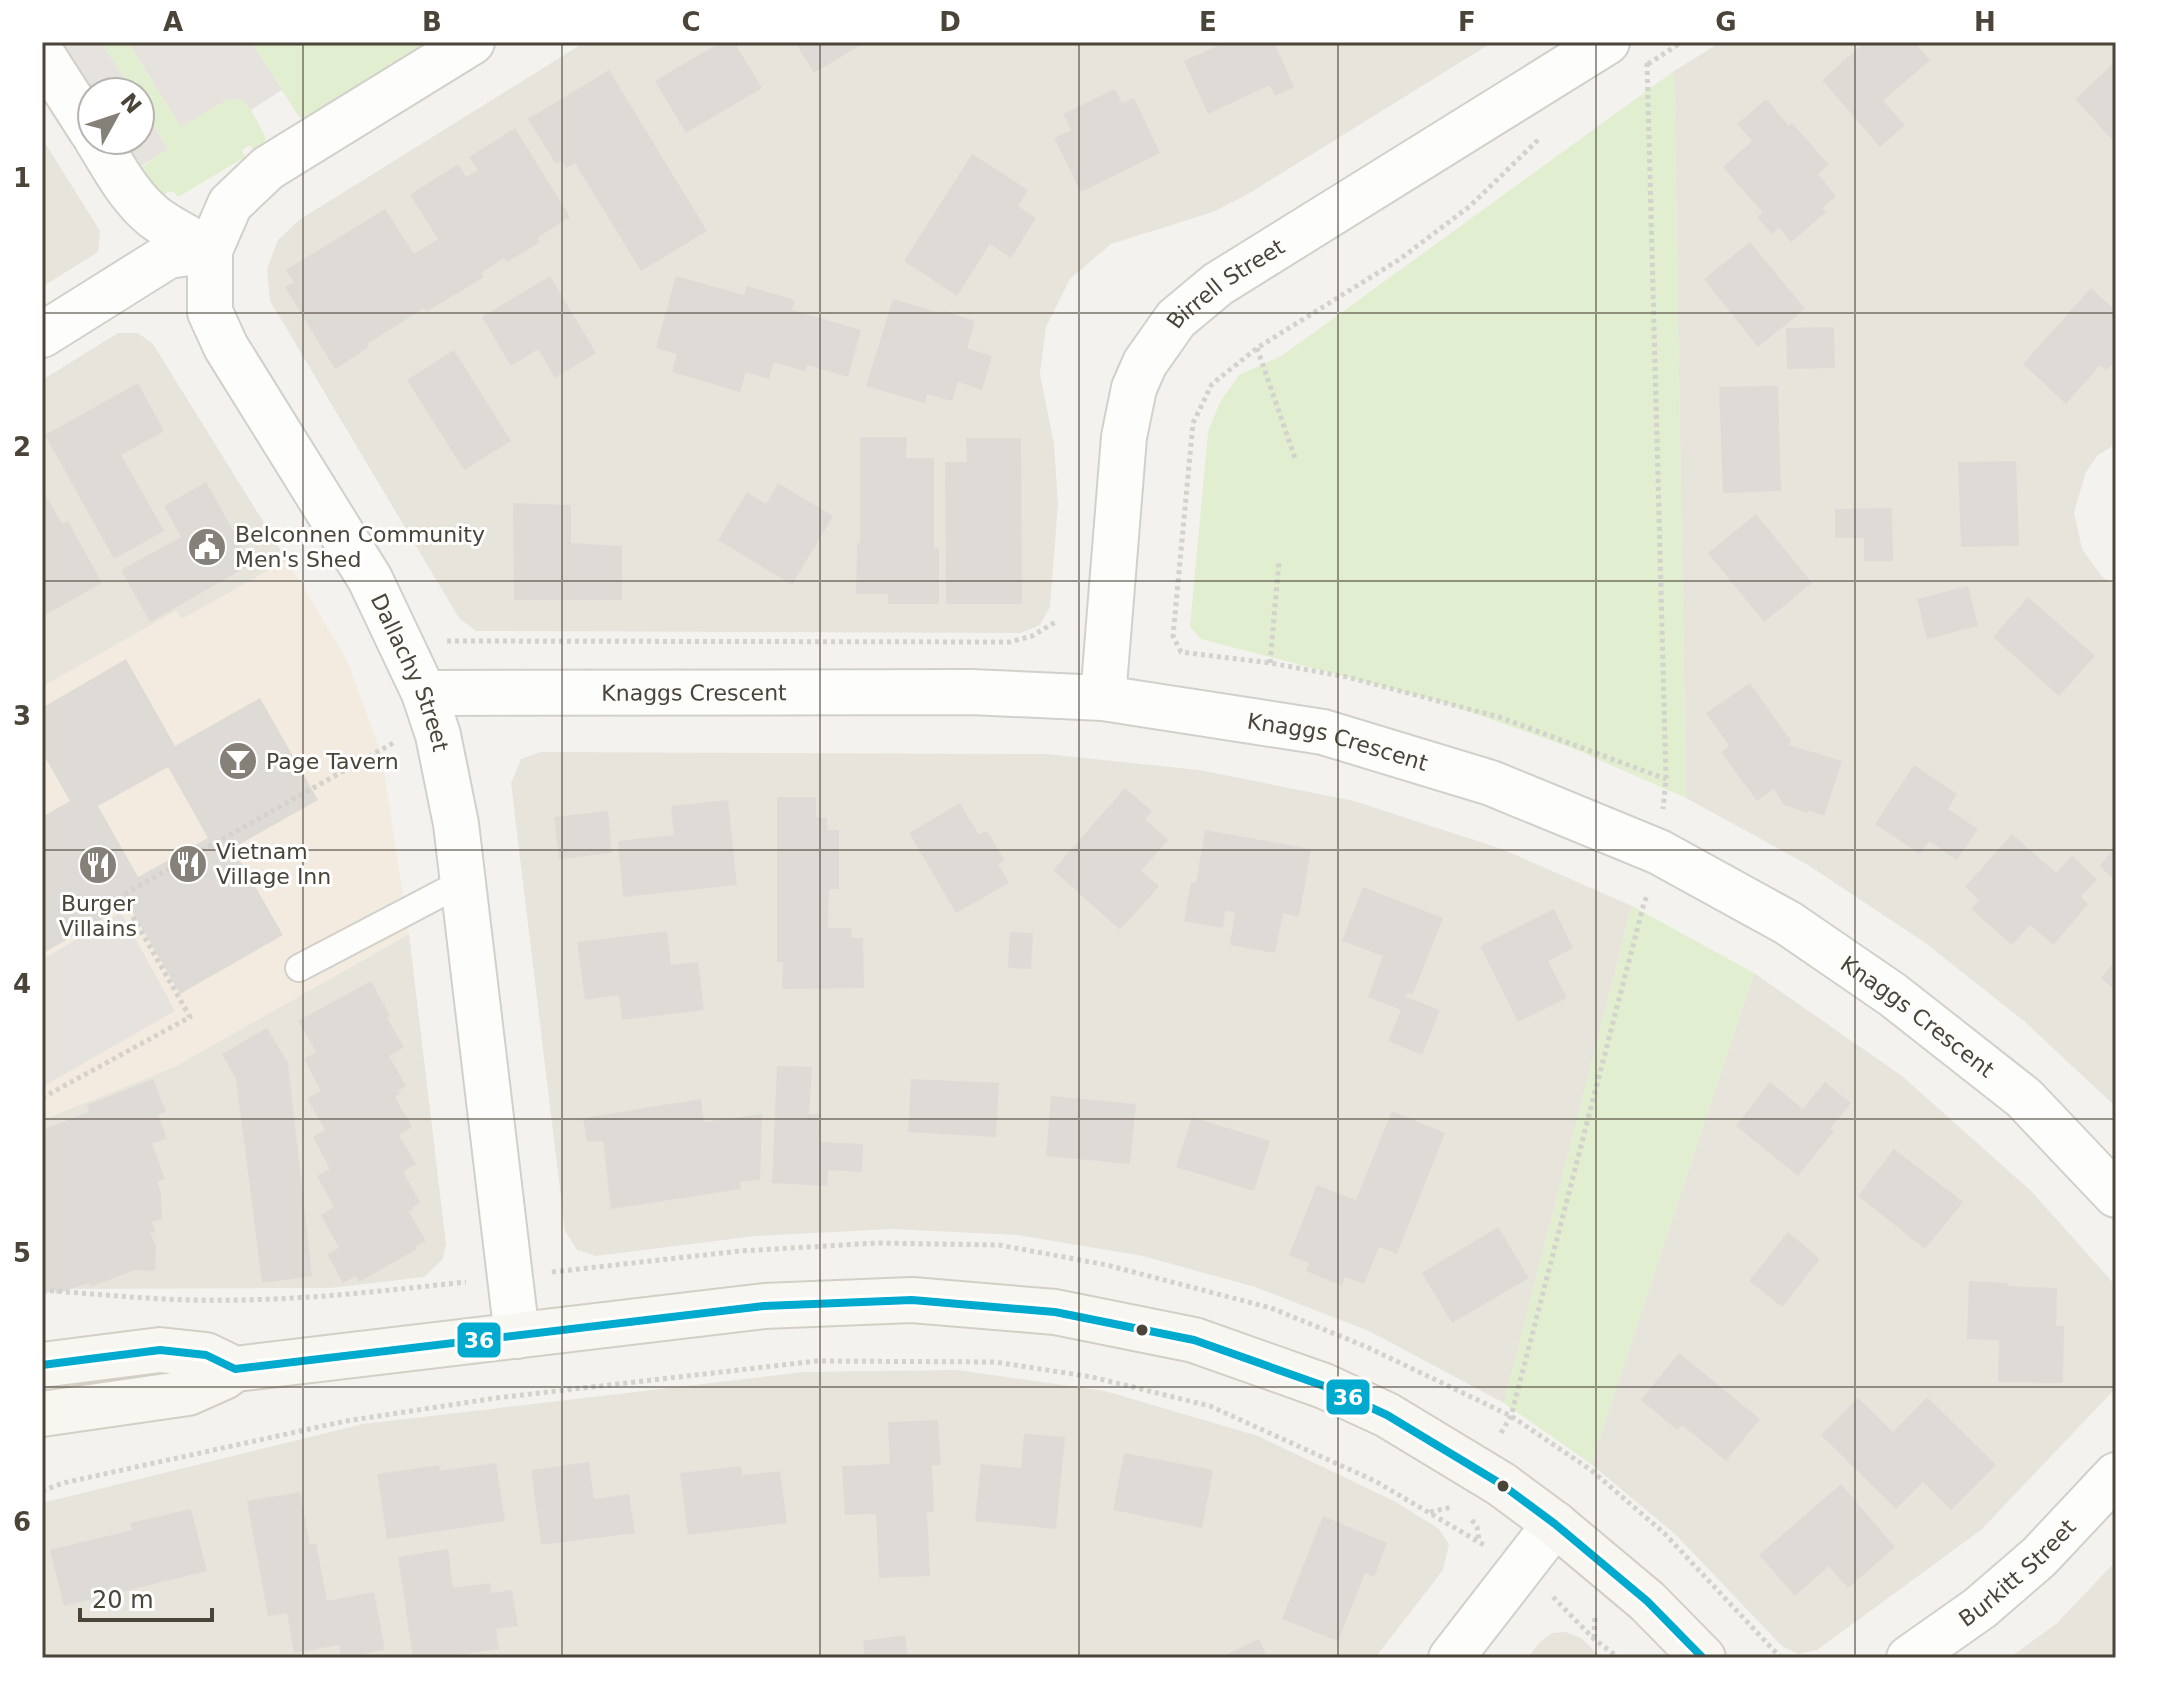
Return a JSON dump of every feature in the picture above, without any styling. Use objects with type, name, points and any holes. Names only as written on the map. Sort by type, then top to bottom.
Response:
[{"type":"street","name":"Dallachy Street","points":[[472,42],[268,168],[230,204],[210,250],[210,312],[226,347],[370,579],[424,693],[438,735],[456,824],[517,1336]]},
{"type":"street","name":"Birrell Street","points":[[1103,698],[1124,437],[1134,388],[1145,363],[1176,319],[1218,284],[1627,48]]},
{"type":"street","points":[[42,54],[76,107]]},
{"type":"street","points":[[107,156],[142,205],[168,227],[210,250]]},
{"type":"street","points":[[42,335],[168,256],[210,250]]},
{"type":"street","name":"Knaggs Crescent","points":[[424,693],[971,692],[1103,698],[1323,732],[1491,783],[1659,852],[1788,923],[1893,995],[2024,1098],[2116,1195]]},
{"type":"street","points":[[42,1414],[188,1393],[235,1369],[764,1306],[912,1300],[1055,1312],[1194,1340],[1324,1386],[1387,1415],[1501,1484],[1555,1524],[1647,1601],[1703,1658]]},
{"type":"street","points":[[42,1365],[160,1350],[206,1355],[235,1369]]},
{"type":"street","name":"Burkitt Street","points":[[1909,1658],[1980,1608],[2039,1557],[2116,1475]]},
{"type":"street","points":[[1451,1658],[1555,1524]]},
{"type":"lane","points":[[299,968],[463,882]]},
{"type":"path","points":[[1544,134],[1470,206],[1400,259],[1257,348],[1212,384],[1193,423],[1173,636],[1181,652],[1347,677],[1499,717],[1666,779],[1627,48]]},
{"type":"path","points":[[1257,348],[1295,458]]},
{"type":"path","points":[[1270,663],[1279,562]]},
{"type":"path","points":[[440,641],[1010,642],[1032,636],[1057,621]]},
{"type":"path","points":[[42,1098],[190,1017],[121,896],[403,738]]},
{"type":"path","points":[[1644,903],[1511,1416],[1591,1470],[1664,1533],[1781,1658]]},
{"type":"path","points":[[42,1290],[160,1299],[239,1300],[354,1295]]},
{"type":"path","points":[[42,1491],[63,1483],[346,1421],[496,1398],[817,1361],[995,1362],[1092,1377],[1210,1406],[1375,1481],[1479,1541],[1477,1527],[1468,1514]]},
{"type":"path","points":[[1429,1512],[1457,1506]]},
{"type":"path","points":[[1566,1600],[1557,1600],[1594,1639],[1619,1658]]},
{"type":"path","points":[[1590,1605],[1595,1615],[1594,1639]]},
{"type":"shaded area","points":[[42,42],[101,42],[123,76],[76,76]]},
{"type":"shaded area","points":[[128,42],[251,42],[282,90],[251,110],[242,100],[228,99],[181,127],[156,87],[156,76],[149,76]]},
{"type":"shaded area","points":[[585,42],[1493,42],[1248,194],[1213,212],[1111,244],[1070,279],[1046,327],[1040,374],[1054,444],[1058,504],[1050,607],[1040,625],[1021,633],[476,631],[459,618],[270,301],[267,269],[278,240],[299,220]]},
{"type":"shaded area","points":[[1721,42],[2116,42],[2116,444],[2098,455],[2086,472],[2074,512],[2082,549],[2102,577],[2116,585],[2116,1107],[2024,1021],[1924,942],[1808,865],[1686,798],[1674,71]]},
{"type":"shaded area","points":[[156,130],[168,149],[121,179],[107,156],[156,156]]},
{"type":"shaded area","points":[[42,138],[100,231],[98,252],[42,287]]},
{"type":"shaded area","points":[[118,333],[138,333],[153,344],[287,560],[182,620],[176,611],[42,687],[42,380]]},
{"type":"shaded area","points":[[287,560],[347,660],[381,753],[409,934],[174,1067],[42,1120],[42,687],[176,611],[182,619]]},
{"type":"shaded area","points":[[541,752],[1046,754],[1199,770],[1354,801],[1502,849],[1632,906],[1504,1403],[1369,1331],[1255,1287],[1143,1256],[1017,1235],[891,1229],[755,1236],[596,1256],[577,1250],[565,1231],[511,783],[521,759]]},
{"type":"shaded area","points":[[121,912],[175,1011],[42,1087],[42,960]]},
{"type":"shaded area","points":[[409,934],[446,1244],[443,1259],[424,1277],[330,1288],[42,1289],[42,1120],[174,1067]]},
{"type":"shaded area","points":[[1754,973],[1902,1076],[2031,1191],[2116,1286],[2116,1388],[1981,1530],[1817,1650],[1798,1654],[1782,1646],[1675,1534],[1591,1464]]},
{"type":"shaded area","points":[[957,1370],[1105,1391],[1258,1436],[1396,1502],[1439,1529],[1449,1544],[1443,1570],[1375,1658],[42,1658],[42,1503],[363,1424],[804,1372]]},
{"type":"shaded area","points":[[2116,1561],[2116,1658],[2009,1658],[2056,1624]]},
{"type":"shaded area","points":[[1566,1632],[1581,1638],[1602,1658],[1527,1658],[1552,1633]]},
{"type":"green space","points":[[101,42],[128,42],[149,76],[123,76]]},
{"type":"green space","points":[[251,42],[429,42],[306,118],[299,117]]},
{"type":"green space","points":[[1674,71],[1686,798],[1572,748],[1439,701],[1201,639],[1190,627],[1208,432],[1220,402],[1239,375],[1283,355]]},
{"type":"green space","points":[[156,87],[181,127],[227,99],[242,100],[266,138],[262,146],[254,151],[250,145],[242,150],[245,157],[180,196],[174,192],[165,195],[158,193],[141,174],[142,167],[168,148],[156,129]]},
{"type":"green space","points":[[1632,906],[1754,973],[1591,1464],[1504,1403]]},
{"type":"building","points":[[721,42],[734,42],[762,88],[686,133],[655,81]]},
{"type":"building","points":[[795,42],[866,42],[814,73]]},
{"type":"building","points":[[1226,42],[1274,42],[1294,87],[1275,96],[1270,85],[1208,114],[1184,61]]},
{"type":"building","points":[[1865,42],[1914,42],[1930,60],[1883,101],[1905,125],[1880,147],[1822,80]]},
{"type":"building","points":[[2116,61],[2116,144],[2075,99]]},
{"type":"building","points":[[609,70],[707,231],[641,271],[575,163],[566,168],[562,161],[556,164],[528,119]]},
{"type":"building","points":[[1115,89],[1122,103],[1134,98],[1160,153],[1081,192],[1054,138],[1071,130],[1063,114]]},
{"type":"building","points":[[1766,99],[1829,165],[1818,174],[1836,196],[1822,208],[1826,212],[1791,242],[1779,228],[1772,234],[1757,217],[1763,213],[1723,167],[1752,141],[1737,124]]},
{"type":"building","points":[[515,128],[570,217],[537,238],[540,242],[507,262],[504,258],[481,273],[484,277],[426,312],[424,308],[367,344],[369,347],[335,369],[285,287],[294,282],[286,270],[385,209],[414,254],[438,239],[410,195],[458,164],[466,177],[478,170],[469,157]]},
{"type":"building","points":[[972,154],[1028,190],[1018,206],[1036,218],[1011,258],[990,244],[957,296],[904,261]]},
{"type":"building","points":[[1750,242],[1805,309],[1758,347],[1704,279]]},
{"type":"building","points":[[550,276],[596,353],[555,378],[538,349],[511,366],[482,317]]},
{"type":"building","points":[[676,276],[744,295],[747,286],[795,300],[792,310],[861,330],[848,377],[807,365],[805,371],[774,362],[769,379],[746,372],[740,392],[672,372],[677,354],[656,348]]},
{"type":"building","points":[[2091,288],[2116,311],[2116,360],[2107,370],[2100,365],[2066,404],[2023,364]]},
{"type":"building","points":[[893,299],[975,321],[967,348],[992,356],[982,390],[958,382],[952,401],[927,394],[925,403],[866,386]]},
{"type":"building","points":[[1834,327],[1835,368],[1787,369],[1786,328]]},
{"type":"building","points":[[454,350],[511,441],[464,470],[407,380]]},
{"type":"building","points":[[138,383],[164,431],[121,455],[164,531],[114,559],[45,435]]},
{"type":"building","points":[[1778,386],[1781,491],[1723,493],[1719,387]]},
{"type":"building","points":[[860,437],[907,437],[906,458],[934,458],[934,549],[939,548],[939,604],[888,604],[888,594],[856,594],[857,543],[860,543]]},
{"type":"building","points":[[966,438],[1021,438],[1022,604],[946,604],[945,462],[967,462]]},
{"type":"building","points":[[2016,461],[2019,546],[1961,547],[1958,462]]},
{"type":"building","points":[[206,482],[252,564],[150,622],[121,570],[181,537],[164,506]]},
{"type":"building","points":[[778,483],[833,516],[792,585],[718,540],[747,492],[766,504]]},
{"type":"building","points":[[42,489],[62,524],[68,521],[102,583],[42,617]]},
{"type":"building","points":[[513,503],[571,505],[571,543],[622,546],[622,600],[514,600]]},
{"type":"building","points":[[1892,508],[1893,561],[1864,561],[1864,538],[1835,538],[1835,509]]},
{"type":"building","points":[[1756,514],[1812,583],[1764,622],[1708,553]]},
{"type":"building","points":[[1968,586],[1978,626],[1927,639],[1917,599]]},
{"type":"building","points":[[2028,597],[2095,656],[2059,696],[1993,637]]},
{"type":"building","points":[[126,659],[175,746],[260,698],[318,800],[233,848],[283,935],[180,994],[128,904],[42,954],[42,817],[70,801],[42,752],[42,708]],"holes":[[[168,767],[208,838],[138,877],[98,806]]]},
{"type":"building","points":[[1750,683],[1791,741],[1789,745],[1842,761],[1824,816],[1784,805],[1774,789],[1757,801],[1721,752],[1729,746],[1706,713]]},
{"type":"building","points":[[1914,765],[1957,794],[1948,809],[1978,829],[1957,860],[1929,841],[1920,854],[1875,824]]},
{"type":"building","points":[[1125,788],[1152,811],[1145,819],[1168,840],[1141,871],[1159,886],[1120,930],[1053,870]]},
{"type":"building","points":[[777,797],[816,797],[816,817],[827,818],[827,830],[839,830],[839,889],[829,889],[828,928],[852,928],[851,938],[863,938],[864,988],[782,989],[783,962],[777,962]]},
{"type":"building","points":[[728,800],[737,885],[623,897],[618,841],[674,835],[671,806]]},
{"type":"building","points":[[960,803],[979,835],[987,831],[1005,860],[998,864],[1009,883],[956,913],[909,833]]},
{"type":"building","points":[[608,811],[612,853],[559,859],[554,817]]},
{"type":"building","points":[[1205,830],[1311,849],[1299,917],[1283,913],[1275,953],[1230,945],[1235,912],[1225,911],[1223,928],[1184,921],[1191,882],[1196,883]]},
{"type":"building","points":[[2012,834],[2056,873],[2072,856],[2097,879],[2081,897],[2088,904],[2053,945],[2030,925],[2012,945],[1971,909],[1979,900],[1965,887]]},
{"type":"building","points":[[2116,846],[2116,881],[2099,866]]},
{"type":"building","points":[[1363,887],[1443,918],[1413,994],[1407,993],[1406,997],[1440,1010],[1422,1055],[1388,1041],[1401,1010],[1368,997],[1383,956],[1342,941]]},
{"type":"building","points":[[1554,909],[1573,948],[1548,961],[1567,998],[1518,1022],[1480,946]]},
{"type":"building","points":[[667,931],[671,965],[698,962],[704,1010],[622,1020],[619,995],[585,1000],[577,942]]},
{"type":"building","points":[[1010,932],[1033,933],[1031,969],[1008,968]]},
{"type":"building","points":[[2116,960],[2116,991],[2101,978]]},
{"type":"building","points":[[371,981],[404,1047],[389,1056],[406,1086],[395,1097],[412,1127],[399,1135],[416,1164],[403,1172],[420,1202],[409,1212],[426,1241],[359,1282],[356,1276],[343,1283],[327,1254],[339,1248],[321,1215],[334,1207],[317,1176],[330,1169],[313,1137],[325,1130],[307,1098],[321,1091],[304,1059],[316,1052],[298,1021]]},
{"type":"building","points":[[267,1028],[288,1063],[312,1276],[262,1283],[236,1079],[222,1054]]},
{"type":"building","points":[[777,1066],[812,1067],[809,1114],[821,1114],[820,1142],[863,1144],[862,1172],[828,1170],[827,1186],[772,1183]]},
{"type":"building","points":[[153,1079],[166,1112],[158,1115],[167,1138],[152,1144],[165,1179],[157,1182],[161,1192],[162,1219],[152,1222],[156,1231],[150,1233],[156,1246],[155,1271],[135,1270],[90,1287],[89,1283],[56,1294],[55,1290],[42,1295],[42,1265],[45,1264],[42,1255],[42,1130],[89,1112],[87,1105]]},
{"type":"building","points":[[911,1079],[999,1083],[996,1137],[908,1132]]},
{"type":"building","points":[[1770,1082],[1803,1109],[1825,1082],[1851,1103],[1830,1129],[1834,1131],[1798,1176],[1736,1126]]},
{"type":"building","points":[[1051,1096],[1136,1104],[1130,1164],[1046,1156]]},
{"type":"building","points":[[701,1099],[704,1122],[762,1114],[760,1180],[740,1182],[741,1189],[611,1209],[603,1141],[587,1142],[583,1118]]},
{"type":"building","points":[[1392,1111],[1445,1133],[1397,1254],[1379,1247],[1364,1284],[1345,1277],[1342,1286],[1306,1271],[1309,1263],[1289,1255],[1317,1185],[1356,1200]]},
{"type":"building","points":[[1192,1117],[1270,1141],[1254,1191],[1176,1167]]},
{"type":"building","points":[[1894,1149],[1963,1202],[1925,1249],[1858,1196]]},
{"type":"building","points":[[1498,1227],[1529,1278],[1452,1323],[1422,1273]]},
{"type":"building","points":[[1788,1232],[1820,1259],[1782,1307],[1749,1281]]},
{"type":"building","points":[[1969,1281],[2057,1288],[2056,1326],[2064,1326],[2063,1383],[1998,1382],[1999,1340],[1967,1339]]},
{"type":"building","points":[[1679,1353],[1760,1419],[1726,1461],[1682,1425],[1677,1430],[1641,1400]]},
{"type":"building","points":[[1927,1397],[1996,1465],[1951,1510],[1923,1482],[1896,1509],[1821,1435],[1858,1398],[1893,1432]]},
{"type":"building","points":[[938,1420],[941,1465],[932,1465],[934,1512],[927,1512],[930,1576],[879,1578],[876,1514],[845,1515],[842,1466],[890,1464],[888,1422]]},
{"type":"building","points":[[1024,1434],[1065,1437],[1056,1529],[975,1521],[981,1464],[1021,1468]]},
{"type":"building","points":[[1124,1453],[1213,1470],[1202,1528],[1113,1510]]},
{"type":"building","points":[[589,1462],[594,1499],[629,1494],[635,1533],[541,1545],[531,1470]]},
{"type":"building","points":[[496,1463],[505,1521],[387,1539],[377,1474],[439,1465],[440,1471]]},
{"type":"building","points":[[741,1466],[742,1475],[780,1471],[787,1523],[688,1535],[680,1473]]},
{"type":"building","points":[[1841,1484],[1895,1547],[1848,1588],[1829,1566],[1795,1596],[1759,1555]]},
{"type":"building","points":[[300,1492],[310,1545],[316,1543],[327,1601],[374,1592],[385,1650],[341,1658],[339,1645],[294,1653],[287,1613],[268,1616],[247,1501]]},
{"type":"building","points":[[191,1509],[207,1571],[64,1606],[50,1550],[132,1530],[130,1523]]},
{"type":"building","points":[[1323,1516],[1387,1543],[1374,1577],[1365,1573],[1338,1641],[1282,1619]]},
{"type":"building","points":[[448,1549],[453,1588],[490,1583],[491,1593],[512,1590],[518,1626],[496,1629],[499,1649],[438,1658],[413,1658],[398,1557]]},
{"type":"building","points":[[905,1635],[908,1658],[865,1658],[863,1641]]},
{"type":"building","points":[[1259,1639],[1268,1658],[1219,1658]]},
{"type":"transit line","name":"36","points":[[42,1365],[160,1350],[206,1355],[235,1369],[764,1306],[912,1300],[1055,1312],[1194,1340],[1324,1386],[1387,1415],[1501,1484],[1555,1524],[1647,1601],[1703,1658]]},
{"type":"place","name":"Belconnen Community Men's Shed","points":[[207,547]]},
{"type":"place","name":"Page Tavern","points":[[238,761]]},
{"type":"place","name":"Vietnam Village Inn","points":[[188,864]]},
{"type":"place","name":"Burger Villains","points":[[98,865]]}]
